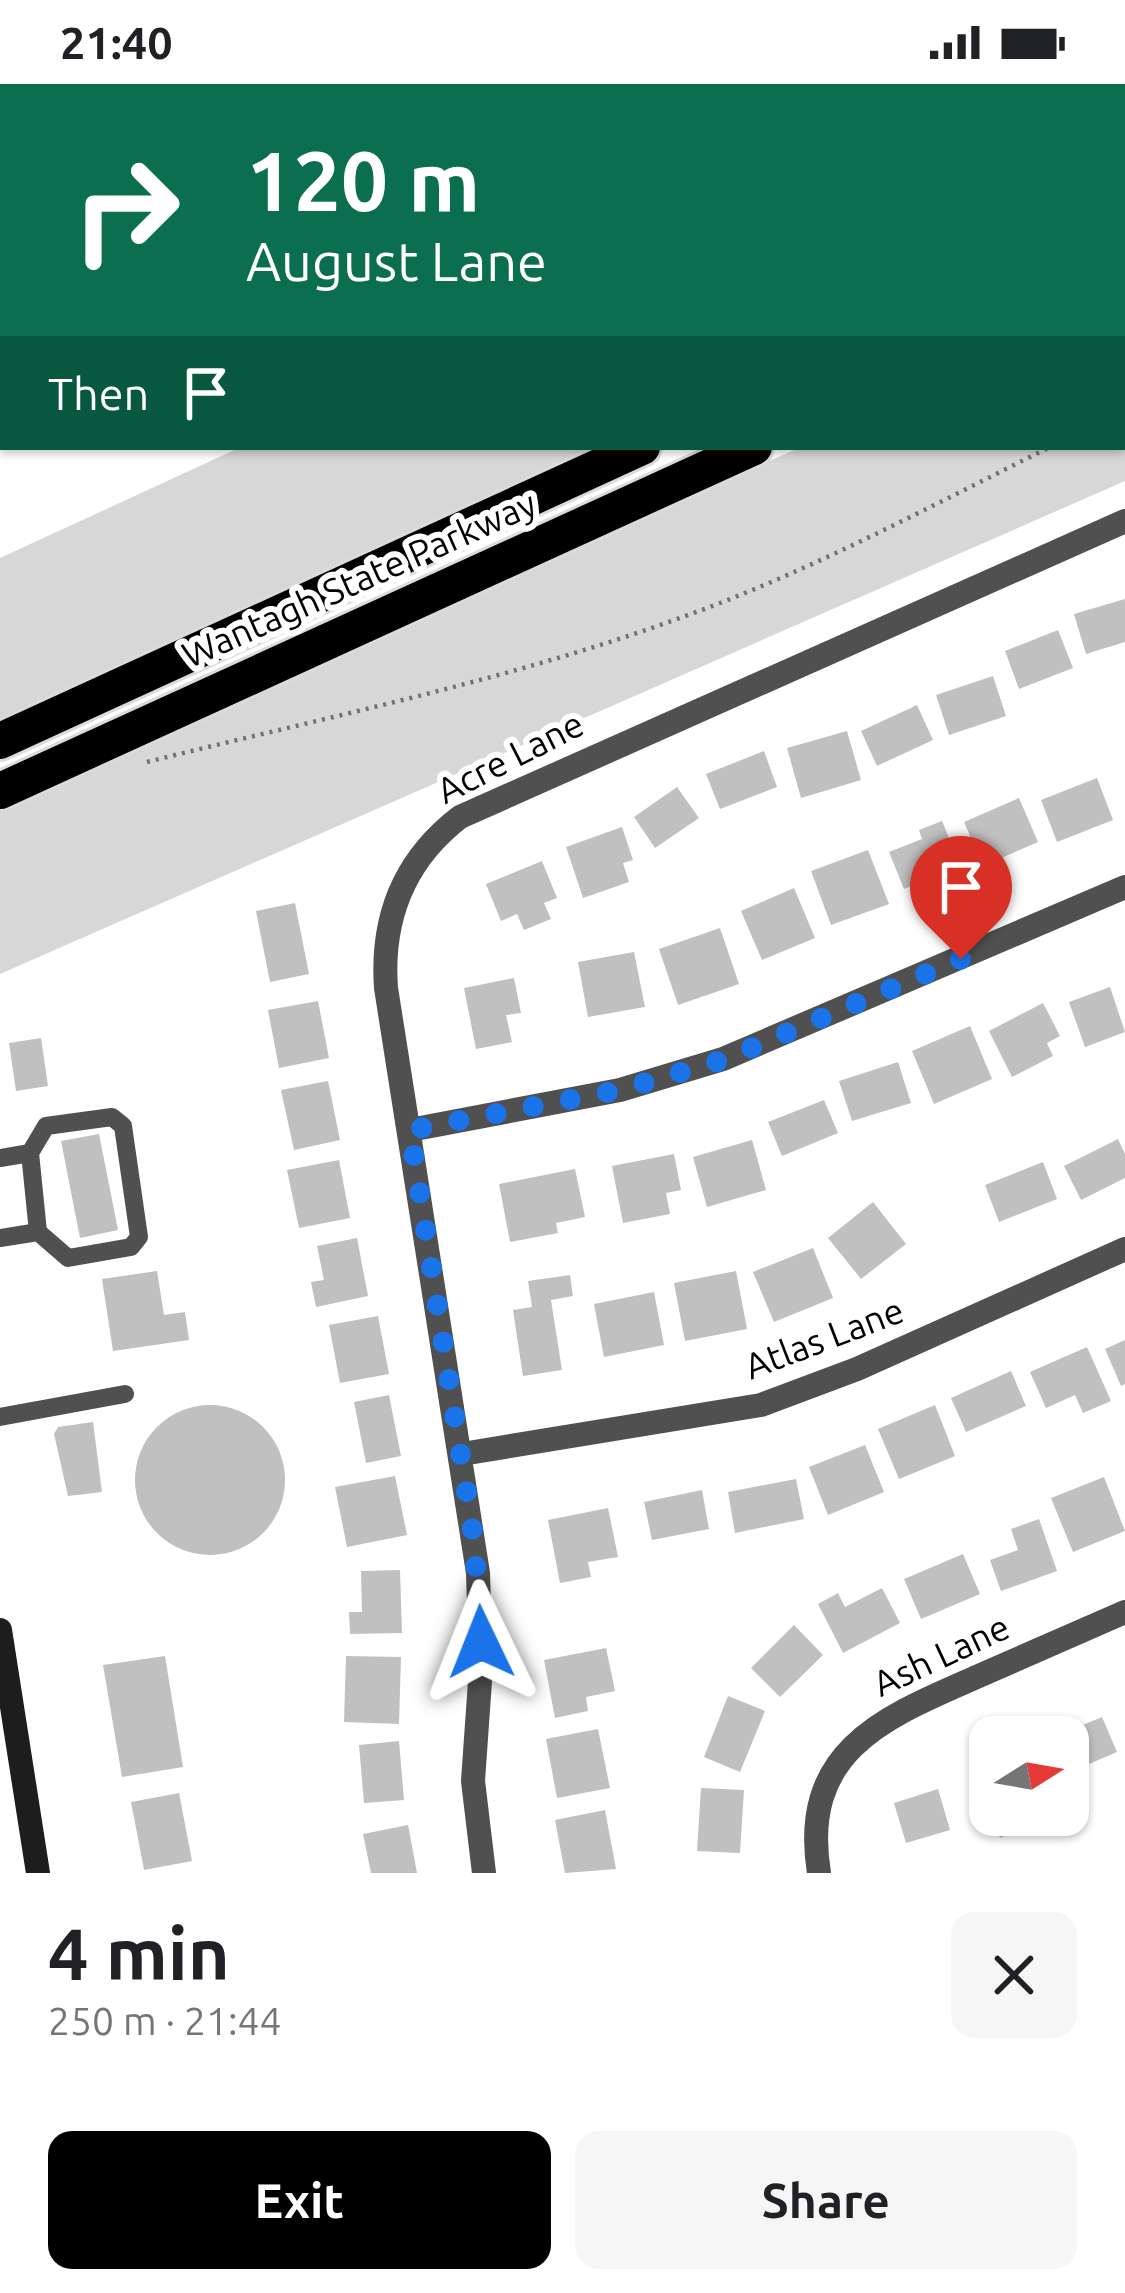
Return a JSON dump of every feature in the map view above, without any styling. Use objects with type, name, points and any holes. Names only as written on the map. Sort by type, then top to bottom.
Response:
[{"type":"highway","name":"Wantagh State Parkway","points":[[0,741],[635,450]]},
{"type":"highway","name":"Wantagh State Parkway","points":[[0,791],[747,450]]},
{"type":"street","name":"Acre Lane","points":[[484,1873],[472,1760],[482,1616],[462,1454],[383,950],[407,874],[441,831],[554,772],[1125,521]]},
{"type":"street","points":[[410,1130],[620,1090],[723,1060],[1125,886]]},
{"type":"street","name":"Atlas Lane","points":[[462,1454],[760,1405],[857,1369],[1125,1249]]},
{"type":"street","name":"Ash Lane","points":[[818,1873],[815,1823],[823,1791],[852,1744],[874,1725],[1125,1612]]},
{"type":"street","points":[[0,1630],[38,1873]]},
{"type":"lane","points":[[112,1117],[122,1126],[139,1237],[131,1247],[68,1258],[38,1232],[30,1154],[46,1126],[112,1117]]},
{"type":"lane","points":[[0,1158],[30,1154]]},
{"type":"lane","points":[[0,1238],[38,1232]]},
{"type":"lane","points":[[0,1417],[125,1394]]},
{"type":"path","points":[[139,764],[405,700],[715,605],[846,548],[1044,450]]},
{"type":"shaded area","points":[[234,450],[589,450],[0,725],[0,558]]},
{"type":"shaded area","points":[[794,450],[1125,450],[1125,481],[0,974],[0,812],[449,603]]},
{"type":"building","points":[[1125,599],[1125,642],[1086,654],[1074,614]]},
{"type":"building","points":[[1058,630],[1073,668],[1019,689],[1005,651]]},
{"type":"building","points":[[993,676],[1006,716],[949,735],[936,695]]},
{"type":"building","points":[[917,705],[933,740],[877,766],[861,731]]},
{"type":"building","points":[[847,731],[861,780],[801,798],[787,748]]},
{"type":"building","points":[[764,751],[777,787],[720,809],[706,774]]},
{"type":"building","points":[[1097,778],[1113,820],[1057,842],[1041,800]]},
{"type":"building","points":[[677,787],[699,818],[655,848],[634,817]]},
{"type":"building","points":[[1019,798],[1038,842],[983,866],[964,822]]},
{"type":"building","points":[[942,821],[961,867],[904,889],[889,852],[922,839],[919,830]]},
{"type":"building","points":[[622,827],[633,860],[623,863],[629,882],[583,898],[566,847]]},
{"type":"building","points":[[868,850],[889,904],[831,925],[811,871]]},
{"type":"building","points":[[542,861],[557,898],[544,903],[551,919],[524,930],[517,914],[501,921],[486,884]]},
{"type":"building","points":[[794,888],[815,938],[762,960],[741,911]]},
{"type":"building","points":[[295,903],[309,974],[270,982],[256,911]]},
{"type":"building","points":[[720,928],[739,984],[678,1005],[659,949]]},
{"type":"building","points":[[634,952],[645,1007],[588,1017],[578,962]]},
{"type":"building","points":[[514,978],[521,1013],[506,1015],[512,1042],[476,1049],[464,988]]},
{"type":"building","points":[[1110,987],[1125,1032],[1085,1047],[1069,1002]]},
{"type":"building","points":[[318,1001],[329,1058],[279,1068],[268,1010]]},
{"type":"building","points":[[1043,1003],[1060,1036],[1047,1043],[1053,1056],[1012,1077],[989,1031]]},
{"type":"building","points":[[970,1026],[992,1079],[934,1104],[912,1051]]},
{"type":"building","points":[[41,1038],[48,1086],[16,1091],[9,1043]]},
{"type":"building","points":[[898,1062],[911,1103],[852,1121],[839,1081]]},
{"type":"building","points":[[328,1081],[340,1140],[294,1150],[281,1090]]},
{"type":"building","points":[[824,1100],[838,1133],[782,1156],[768,1122]]},
{"type":"building","points":[[99,1134],[118,1230],[80,1238],[61,1141]]},
{"type":"building","points":[[1118,1139],[1125,1154],[1125,1178],[1081,1200],[1064,1166]]},
{"type":"building","points":[[752,1140],[766,1190],[707,1207],[693,1157]]},
{"type":"building","points":[[674,1154],[681,1190],[666,1193],[670,1214],[623,1223],[612,1166]]},
{"type":"building","points":[[339,1160],[350,1218],[299,1228],[287,1170]]},
{"type":"building","points":[[1043,1162],[1057,1199],[999,1222],[985,1185]]},
{"type":"building","points":[[575,1169],[585,1217],[556,1223],[558,1233],[510,1242],[499,1184]]},
{"type":"building","points":[[873,1202],[906,1244],[861,1279],[828,1238]]},
{"type":"building","points":[[357,1238],[368,1296],[316,1307],[311,1282],[324,1280],[317,1246]]},
{"type":"building","points":[[813,1248],[833,1298],[774,1322],[753,1272]]},
{"type":"building","points":[[157,1271],[164,1315],[185,1312],[189,1340],[113,1351],[102,1279]]},
{"type":"building","points":[[736,1271],[747,1329],[685,1341],[674,1283]]},
{"type":"building","points":[[570,1275],[573,1296],[551,1300],[562,1370],[523,1376],[513,1310],[532,1307],[528,1281]]},
{"type":"building","points":[[654,1292],[664,1345],[604,1357],[594,1304]]},
{"type":"building","points":[[378,1316],[389,1374],[340,1383],[329,1325]]},
{"type":"building","points":[[1125,1340],[1125,1384],[1121,1386],[1105,1349]]},
{"type":"building","points":[[1087,1347],[1111,1401],[1083,1413],[1075,1395],[1046,1408],[1030,1372]]},
{"type":"building","points":[[1011,1371],[1026,1406],[966,1432],[951,1398]]},
{"type":"building","points":[[389,1395],[401,1456],[366,1463],[354,1402]]},
{"type":"building","points":[[210,1405],[239,1411],[263,1427],[279,1451],[285,1480],[279,1509],[263,1533],[239,1549],[210,1555],[181,1549],[157,1533],[141,1509],[135,1480],[141,1451],[157,1427],[181,1411]]},
{"type":"building","points":[[935,1405],[955,1456],[899,1479],[878,1429]]},
{"type":"building","points":[[93,1422],[102,1492],[68,1496],[54,1434],[58,1427]]},
{"type":"building","points":[[865,1445],[884,1492],[828,1515],[809,1467]]},
{"type":"building","points":[[395,1476],[407,1535],[347,1547],[335,1487]]},
{"type":"building","points":[[1104,1477],[1125,1531],[1073,1552],[1051,1498]]},
{"type":"building","points":[[796,1479],[804,1519],[735,1533],[728,1492]]},
{"type":"building","points":[[702,1490],[709,1529],[652,1540],[644,1502]]},
{"type":"building","points":[[608,1508],[618,1557],[588,1562],[591,1577],[560,1583],[548,1520]]},
{"type":"building","points":[[1039,1519],[1057,1571],[1001,1591],[990,1560],[1018,1550],[1011,1529]]},
{"type":"building","points":[[963,1554],[980,1594],[921,1619],[904,1579]]},
{"type":"building","points":[[400,1570],[402,1633],[350,1634],[349,1612],[362,1612],[361,1571]]},
{"type":"building","points":[[882,1588],[900,1623],[843,1653],[818,1604],[838,1593],[845,1607]]},
{"type":"building","points":[[794,1625],[823,1655],[780,1697],[751,1668]]},
{"type":"building","points":[[606,1648],[615,1691],[586,1697],[588,1711],[555,1718],[544,1660]]},
{"type":"building","points":[[165,1656],[183,1767],[122,1777],[103,1665]]},
{"type":"building","points":[[346,1656],[401,1657],[399,1724],[344,1722]]},
{"type":"building","points":[[728,1696],[765,1711],[740,1772],[704,1757]]},
{"type":"building","points":[[1102,1717],[1117,1752],[1089,1764],[1089,1722]]},
{"type":"building","points":[[598,1729],[610,1788],[557,1798],[546,1739]]},
{"type":"building","points":[[399,1741],[404,1800],[364,1803],[359,1745]]},
{"type":"building","points":[[701,1788],[744,1790],[740,1853],[697,1851]]},
{"type":"building","points":[[938,1789],[950,1830],[906,1843],[894,1803]]},
{"type":"building","points":[[179,1793],[192,1861],[144,1870],[131,1802]]},
{"type":"building","points":[[605,1810],[616,1869],[565,1873],[555,1820]]},
{"type":"building","points":[[408,1825],[417,1873],[371,1873],[363,1834]]},
{"type":"route","points":[[481,1642],[474,1540],[410,1130],[620,1090],[723,1060],[961,959]]}]
